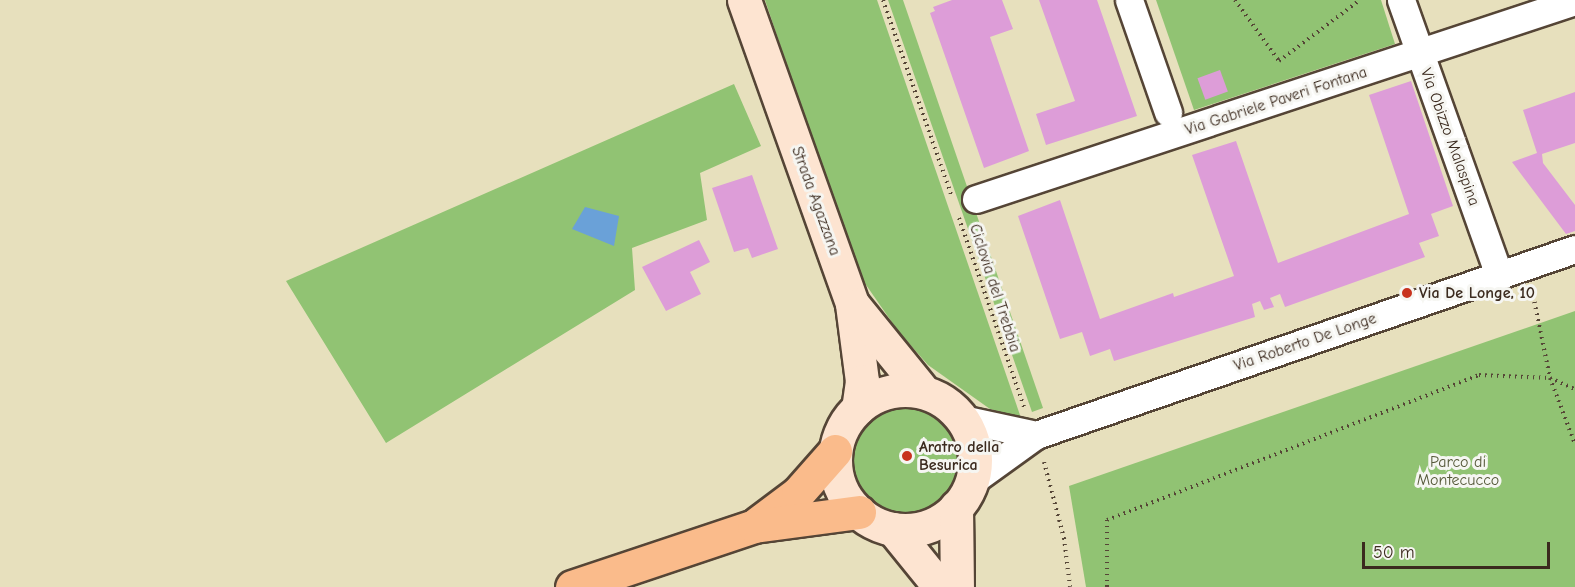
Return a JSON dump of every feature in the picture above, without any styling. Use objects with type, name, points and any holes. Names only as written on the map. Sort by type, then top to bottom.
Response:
[{"type":"main road","name":"Strada Agazzana","points":[[744,0],[852,304],[862,381],[858,408]]},
{"type":"main road","points":[[852,304],[922,391]]},
{"type":"main road","points":[[940,587],[893,529],[859,512],[844,495],[836,474],[836,451],[847,420],[858,408],[877,395],[900,390],[922,391],[945,402],[962,418],[972,438],[975,459],[964,494],[957,587]]},
{"type":"main road","points":[[754,526],[798,493],[836,451]]},
{"type":"main road","points":[[893,529],[916,529],[938,521],[964,494]]},
{"type":"main road","points":[[572,587],[754,526],[859,512]]},
{"type":"street","points":[[1130,0],[1168,112]]},
{"type":"street","name":"Via Obizzo Malaspina","points":[[1401,0],[1499,275]]},
{"type":"street","name":"Via Gabriele Paveri Fontana","points":[[961,201],[1575,1]]},
{"type":"street","name":"Via Roberto De Longe","points":[[964,494],[1036,435],[1575,249]]},
{"type":"street","points":[[962,418],[1036,435]]},
{"type":"path","name":"Ciclovia del Trebbia","points":[[883,0],[961,201],[1036,435],[1064,538],[1070,587]]},
{"type":"path","points":[[1235,0],[1279,61],[1360,0]]},
{"type":"path","points":[[1527,266],[1550,378],[1575,444]]},
{"type":"path","points":[[1107,587],[1107,520],[1479,375],[1550,378],[1575,389]]},
{"type":"green space","points":[[765,0],[877,0],[1021,418],[990,409],[928,365],[898,331],[864,282],[846,241]]},
{"type":"green space","points":[[888,0],[903,0],[1043,408],[1032,412]]},
{"type":"green space","points":[[1156,0],[1381,0],[1395,44],[1194,110]]},
{"type":"green space","points":[[734,84],[761,146],[700,173],[707,220],[632,248],[635,290],[386,443],[286,281]]},
{"type":"green space","name":"Parco di Montecucco","points":[[1575,311],[1575,587],[1086,587],[1069,486]]},
{"type":"green space","points":[[905,404],[926,408],[944,420],[956,438],[960,459],[956,480],[944,498],[926,510],[905,514],[884,510],[866,498],[854,480],[850,459],[854,438],[866,420],[884,408]]},
{"type":"water","points":[[585,207],[619,216],[614,246],[572,229]]},
{"type":"building","points":[[952,0],[1002,0],[1013,29],[990,37],[1029,151],[984,168],[930,13],[935,11],[933,7]]},
{"type":"building","points":[[1039,0],[1097,0],[1137,116],[1046,145],[1036,114],[1075,101]]},
{"type":"building","points":[[1220,70],[1228,92],[1205,100],[1197,78]]},
{"type":"building","points":[[1411,81],[1453,206],[1431,214],[1439,236],[1419,243],[1425,257],[1285,307],[1280,294],[1270,298],[1274,307],[1264,310],[1260,301],[1252,304],[1255,317],[1114,361],[1110,349],[1090,356],[1082,332],[1060,339],[1018,216],[1060,200],[1100,319],[1173,293],[1174,297],[1234,276],[1192,155],[1236,141],[1278,263],[1409,214],[1369,95]]},
{"type":"building","points":[[1575,92],[1575,143],[1542,154],[1543,163],[1575,205],[1575,231],[1566,234],[1512,162],[1537,153],[1523,110]]},
{"type":"building","points":[[752,175],[778,249],[752,258],[748,248],[734,252],[712,188]]},
{"type":"building","points":[[699,240],[710,262],[690,272],[701,294],[666,311],[642,267]]},
{"type":"place","name":"Via De Longe, 10","points":[[1407,293]]},
{"type":"place","name":"Aratro della Besurica","points":[[907,456]]}]
